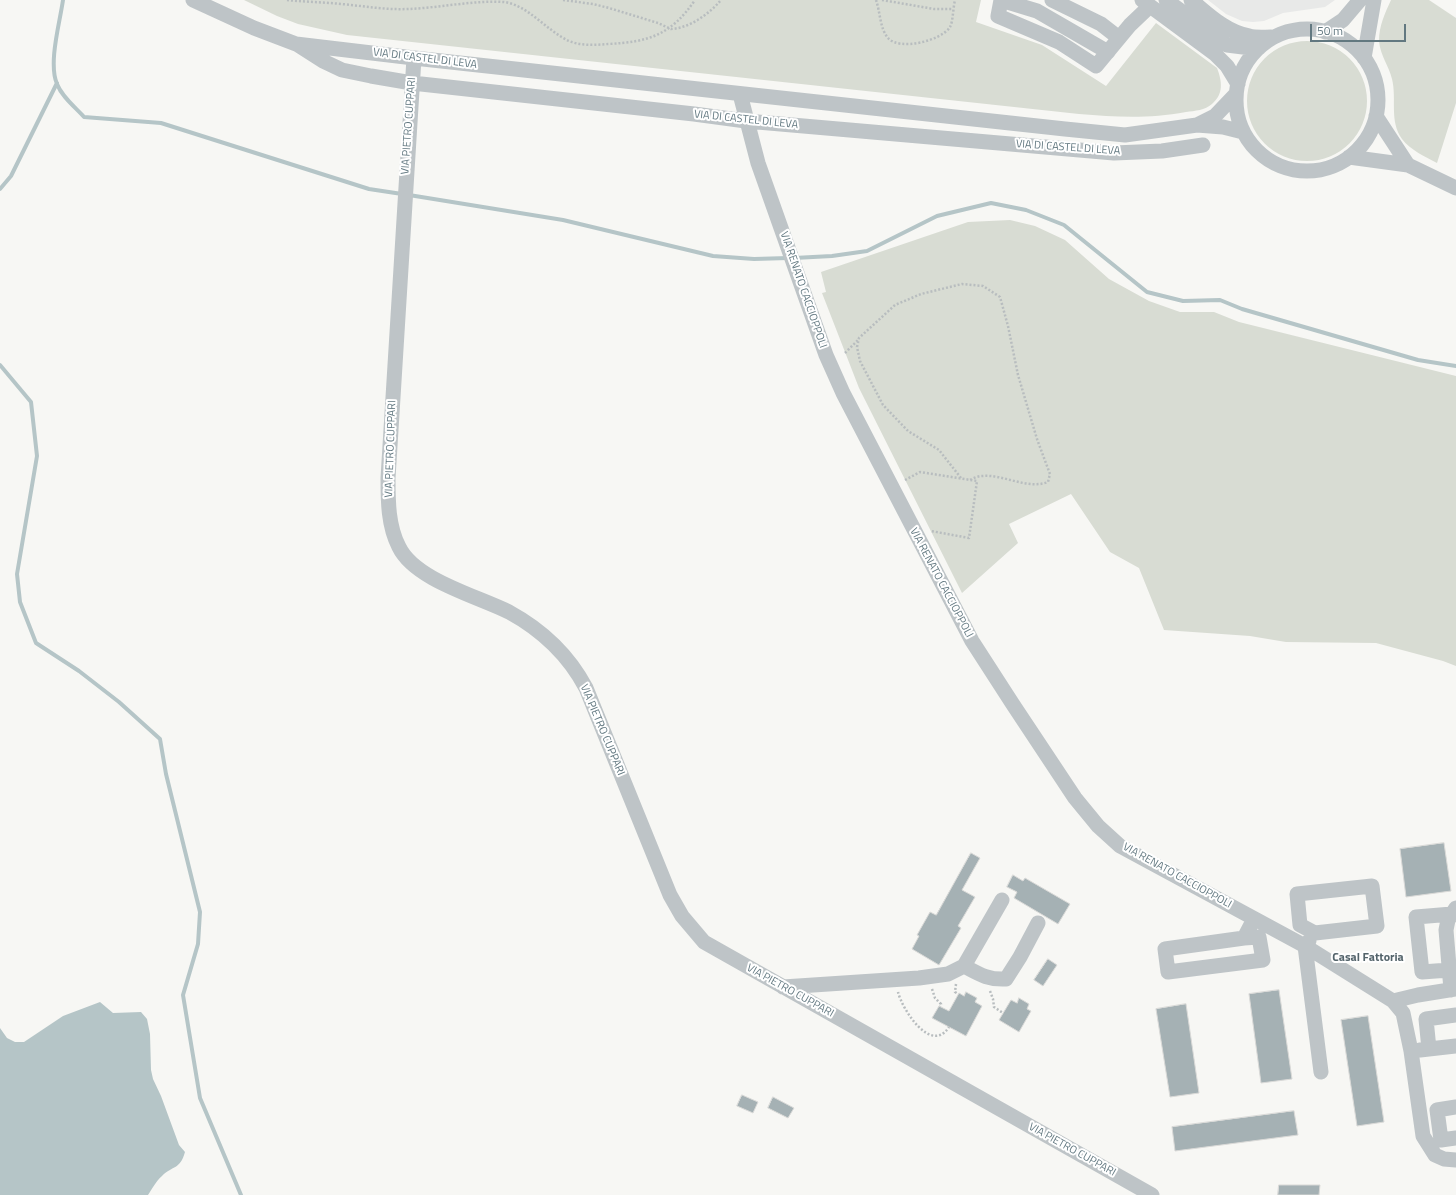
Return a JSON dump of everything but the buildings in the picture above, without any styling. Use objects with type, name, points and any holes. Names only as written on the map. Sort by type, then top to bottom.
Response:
[{"type":"street","name":"VIA DI CASTEL DI LEVA","points":[[193,0],[254,28],[296,44],[323,61],[342,70],[412,83],[746,121],[1114,153],[1162,150],[1203,145]]},
{"type":"street","points":[[1001,0],[998,16],[1059,42],[1096,66],[1146,3],[1215,54],[1227,66],[1237,89]]},
{"type":"street","points":[[1052,0],[1101,24],[1119,38]]},
{"type":"street","points":[[1166,0],[1227,45],[1259,48]]},
{"type":"street","points":[[1191,0],[1218,22],[1236,32],[1249,36],[1271,37],[1303,30],[1324,32],[1345,41],[1356,49],[1364,58],[1372,71],[1376,86],[1378,101],[1376,116],[1371,131],[1362,146],[1349,157],[1334,166],[1317,170],[1299,171],[1282,166],[1266,158],[1253,147],[1244,132],[1238,118],[1237,89],[1242,71],[1250,58],[1271,37]]},
{"type":"street","points":[[1324,32],[1343,20],[1360,0]]},
{"type":"street","points":[[1364,58],[1374,0]]},
{"type":"street","name":"VIA DI CASTEL DI LEVA","points":[[296,44],[1064,129],[1125,134],[1197,125],[1244,132]]},
{"type":"street","name":"VIA PIETRO CUPPARI","points":[[414,58],[388,478],[390,521],[399,547],[412,563],[426,574],[510,612],[540,632],[559,649],[580,677],[586,688],[670,894],[682,916],[704,942],[1152,1195]]},
{"type":"street","name":"VIA DI CASTEL DI LEVA","points":[[1197,125],[1215,116],[1237,89]]},
{"type":"street","name":"VIA RENATO CACCIOPPOLI","points":[[740,94],[758,163],[826,355],[843,393],[965,627],[1012,704],[1075,798],[1098,826],[1120,846],[1305,946],[1393,1002]]},
{"type":"street","points":[[1376,116],[1408,165]]},
{"type":"street","points":[[1349,157],[1408,165],[1456,188]]},
{"type":"street","points":[[1315,933],[1300,925],[1297,894],[1372,886],[1377,926],[1315,933],[1305,946],[1321,1072]]},
{"type":"street","points":[[783,987],[932,977],[948,974],[964,966],[1002,900]]},
{"type":"street","points":[[1449,970],[1422,972],[1416,917],[1454,911]]},
{"type":"street","points":[[1454,911],[1448,920],[1446,930],[1449,970],[1453,989],[1418,995],[1393,1002],[1403,1013],[1411,1051],[1423,1136],[1435,1155],[1448,1160],[1456,1160]]},
{"type":"street","points":[[1244,938],[1254,919]]},
{"type":"street","points":[[964,966],[981,975],[995,980],[1006,979],[1020,957],[1038,923]]},
{"type":"street","points":[[1260,937],[1262,960],[1168,972],[1165,948],[1244,938],[1260,937]]},
{"type":"street","points":[[1429,1049],[1426,1018],[1456,1015]]},
{"type":"street","points":[[1411,1051],[1456,1046]]},
{"type":"street","points":[[1456,1108],[1437,1110],[1440,1140],[1456,1138]]},
{"type":"path","points":[[287,0],[393,9],[420,9],[477,1],[511,2],[565,39],[580,44],[596,45],[638,42],[656,36],[669,28],[681,17],[695,0]]},
{"type":"path","points":[[563,0],[598,5],[658,23],[672,29],[677,29],[688,25],[714,9],[721,0]]},
{"type":"path","points":[[595,0],[598,5]]},
{"type":"path","points":[[876,0],[887,38],[893,43],[917,44],[942,35],[950,28],[952,21],[952,9],[955,0]]},
{"type":"path","points":[[882,0],[934,9],[952,9]]},
{"type":"path","points":[[845,353],[895,305],[921,294],[962,284],[983,286],[1000,297],[1008,326],[1018,375],[1037,439],[1050,474],[1048,482],[1042,484],[1018,482],[1000,477],[981,476],[970,480]]},
{"type":"path","points":[[859,338],[856,347],[860,361],[883,405],[908,431],[939,450],[961,478]]},
{"type":"path","points":[[905,480],[920,472],[977,481],[969,538],[931,531]]},
{"type":"path","points":[[932,977],[932,991],[935,998],[941,1004],[940,1006]]},
{"type":"path","points":[[990,978],[989,988],[994,1007],[1003,1013]]},
{"type":"path","points":[[897,979],[898,991],[904,1006],[922,1030],[932,1035],[941,1036],[949,1027]]},
{"type":"shaded area","points":[[244,0],[981,0],[976,22],[1042,45],[1106,86],[1156,23],[1217,68],[1221,87],[1219,96],[1212,104],[1206,108],[1196,111],[1158,116],[1119,117],[1079,114],[347,35],[298,24],[277,16]]},
{"type":"shaded area","points":[[1208,0],[1335,0],[1325,7],[1283,13],[1264,21],[1253,22],[1242,21],[1226,14]]},
{"type":"shaded area","points":[[1391,0],[1429,0],[1456,18],[1456,103],[1437,163],[1409,147],[1402,139],[1396,125],[1394,117],[1392,79],[1381,51],[1379,41],[1381,25]]},
{"type":"shaded area","points":[[1307,41],[1330,45],[1350,58],[1363,78],[1367,101],[1363,124],[1350,144],[1330,157],[1307,161],[1284,157],[1264,144],[1251,124],[1247,101],[1251,78],[1264,58],[1284,45]]},
{"type":"shaded area","points":[[1010,220],[1035,226],[1065,240],[1109,279],[1149,301],[1180,312],[1214,312],[1239,322],[1456,376],[1456,666],[1443,661],[1376,643],[1286,642],[1250,636],[1164,630],[1139,568],[1110,552],[1071,494],[1009,524],[1018,543],[962,593],[859,388],[822,293],[826,292],[821,272],[968,222]]},
{"type":"shaded area","points":[[100,1002],[113,1013],[141,1012],[147,1019],[150,1034],[151,1070],[153,1079],[161,1096],[179,1145],[185,1152],[181,1162],[160,1178],[148,1195],[0,1195],[0,1028],[7,1038],[15,1042],[24,1042],[63,1016]]},
{"type":"waterway","points":[[63,0],[54,54],[55,75],[59,89],[84,117],[161,123],[369,189],[402,194]]},
{"type":"waterway","points":[[0,189],[11,176],[57,83]]},
{"type":"waterway","points":[[409,195],[563,220],[713,256],[754,259],[788,258]]},
{"type":"waterway","points":[[794,258],[832,256],[867,251],[937,216],[991,203],[1026,210],[1064,225],[1147,292],[1183,301],[1220,300],[1242,309],[1418,360],[1456,366]]},
{"type":"waterway","points":[[0,365],[31,402],[37,456],[17,574],[20,602],[36,643],[79,671],[119,702],[160,739],[166,774],[200,912],[198,944],[183,995],[200,1098],[241,1195]]},
{"type":"district","name":"Casal Fattoria","points":[[1368,958]]}]
